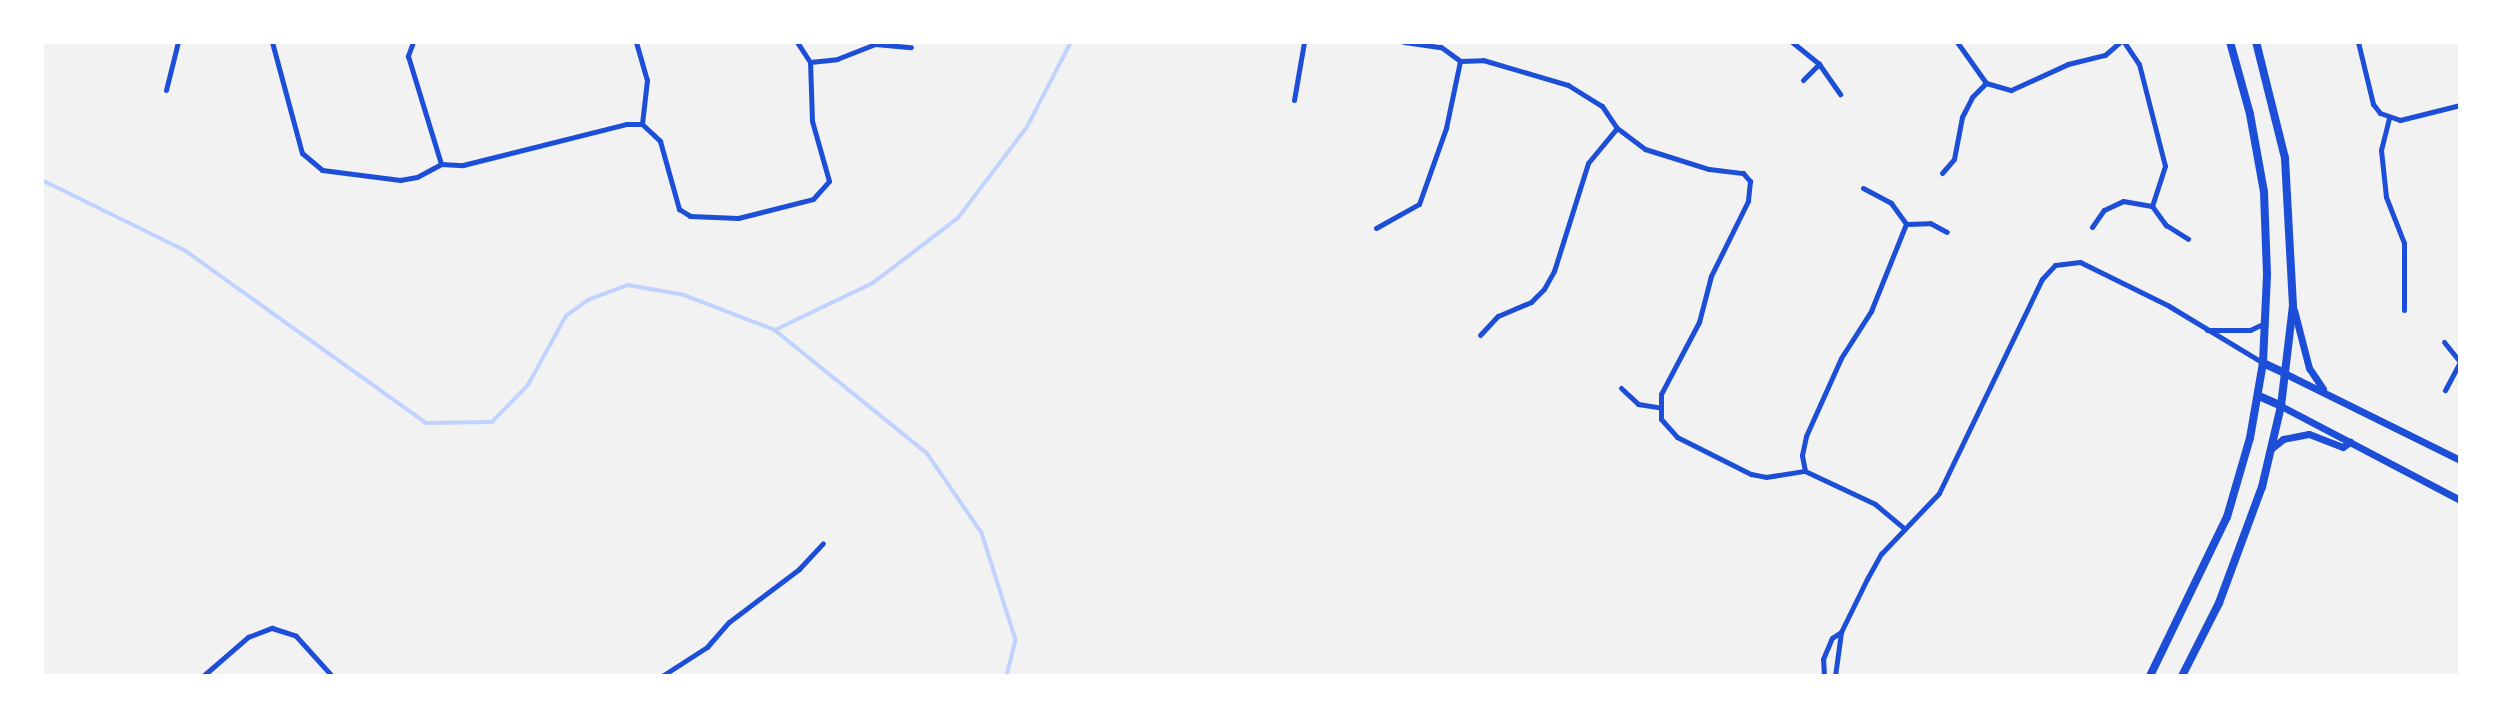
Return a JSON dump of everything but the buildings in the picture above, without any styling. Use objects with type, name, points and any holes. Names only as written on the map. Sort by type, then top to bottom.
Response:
[{"type":"main road","points":[[2150,676],[2227,517],[2259,396],[2265,323],[2263,192],[2250,114],[2230,42]]},
{"type":"main road","points":[[2182,676],[2242,548],[2272,448],[2281,406],[2293,306],[2285,158],[2256,42]]},
{"type":"main road","points":[[2263,363],[2284,373]]},
{"type":"main road","points":[[2259,396],[2281,406]]},
{"type":"street","points":[[166,90],[178,42]]},
{"type":"street","points":[[272,42],[309,163],[322,170],[400,180],[417,177],[441,164],[463,165],[626,124],[642,124],[660,141],[673,199],[690,216],[738,218],[813,199],[824,192],[829,170],[812,121],[810,62],[797,42]]},
{"type":"street","points":[[413,42],[408,56],[441,164]]},
{"type":"street","points":[[636,42],[647,80],[642,124]]},
{"type":"street","points":[[1294,100],[1304,42]]},
{"type":"street","points":[[1404,42],[1441,47],[1460,61],[1483,60],[1568,85],[1602,106],[1618,128],[1645,149],[1709,169],[1733,168],[1750,181],[1748,201],[1728,237],[1699,322],[1658,407],[1661,419],[1677,437],[1751,474],[1766,477],[1805,471],[1875,503],[1904,528]]},
{"type":"street","points":[[1792,42],[1819,64],[1840,94]]},
{"type":"street","points":[[1958,42],[1986,83],[2011,90],[2068,64],[2105,55],[2122,42],[2139,64],[2165,166],[2152,206]]},
{"type":"street","points":[[2358,42],[2372,104],[2389,118],[2400,120],[2460,105]]},
{"type":"street","points":[[810,62],[837,59],[875,44],[911,47]]},
{"type":"street","points":[[1376,228],[1406,215],[1419,204],[1446,128],[1460,61]]},
{"type":"street","points":[[1802,80],[1819,64]]},
{"type":"street","points":[[1942,173],[1954,159],[1967,107],[1986,83]]},
{"type":"street","points":[[2389,118],[2381,149],[2386,197],[2404,243],[2404,310]]},
{"type":"street","points":[[1480,335],[1498,316],[1531,302],[1544,289],[1555,271],[1588,163],[1618,128]]},
{"type":"street","points":[[1863,188],[1891,203],[1906,224]]},
{"type":"street","points":[[2092,227],[2104,210],[2123,201],[2152,206],[2166,225],[2188,239]]},
{"type":"street","points":[[1906,224],[1930,223],[1947,232]]},
{"type":"street","points":[[1805,471],[1802,455],[1806,436],[1841,358],[1871,311],[1906,224]]},
{"type":"street","points":[[1835,676],[1842,632],[1881,554],[1939,494],[2042,279],[2056,264],[2080,262],[2169,306],[2204,330],[2263,363]]},
{"type":"street","points":[[2293,306],[2309,368],[2323,389]]},
{"type":"street","points":[[2204,330],[2250,330],[2265,323]]},
{"type":"street","points":[[2444,342],[2460,362],[2445,390]]},
{"type":"street","points":[[2284,373],[2323,389],[2460,460]]},
{"type":"street","points":[[1621,388],[1638,404],[1658,407]]},
{"type":"street","points":[[2281,406],[2460,499]]},
{"type":"street","points":[[2272,448],[2283,439],[2309,434],[2343,447],[2350,442]]},
{"type":"street","points":[[662,676],[707,647],[729,622],[799,569],[822,543]]},
{"type":"street","points":[[203,676],[248,637],[272,628],[296,636],[332,676]]},
{"type":"street","points":[[1824,676],[1823,659],[1832,638],[1842,632]]},
{"type":"waterway","points":[[42,180],[186,251],[426,423],[492,422],[528,385],[566,316],[588,300],[628,285],[684,295],[775,330],[873,283],[958,218],[1027,127],[1071,42]]},
{"type":"waterway","points":[[775,330],[927,453],[982,533],[1016,640],[1007,676]]}]
